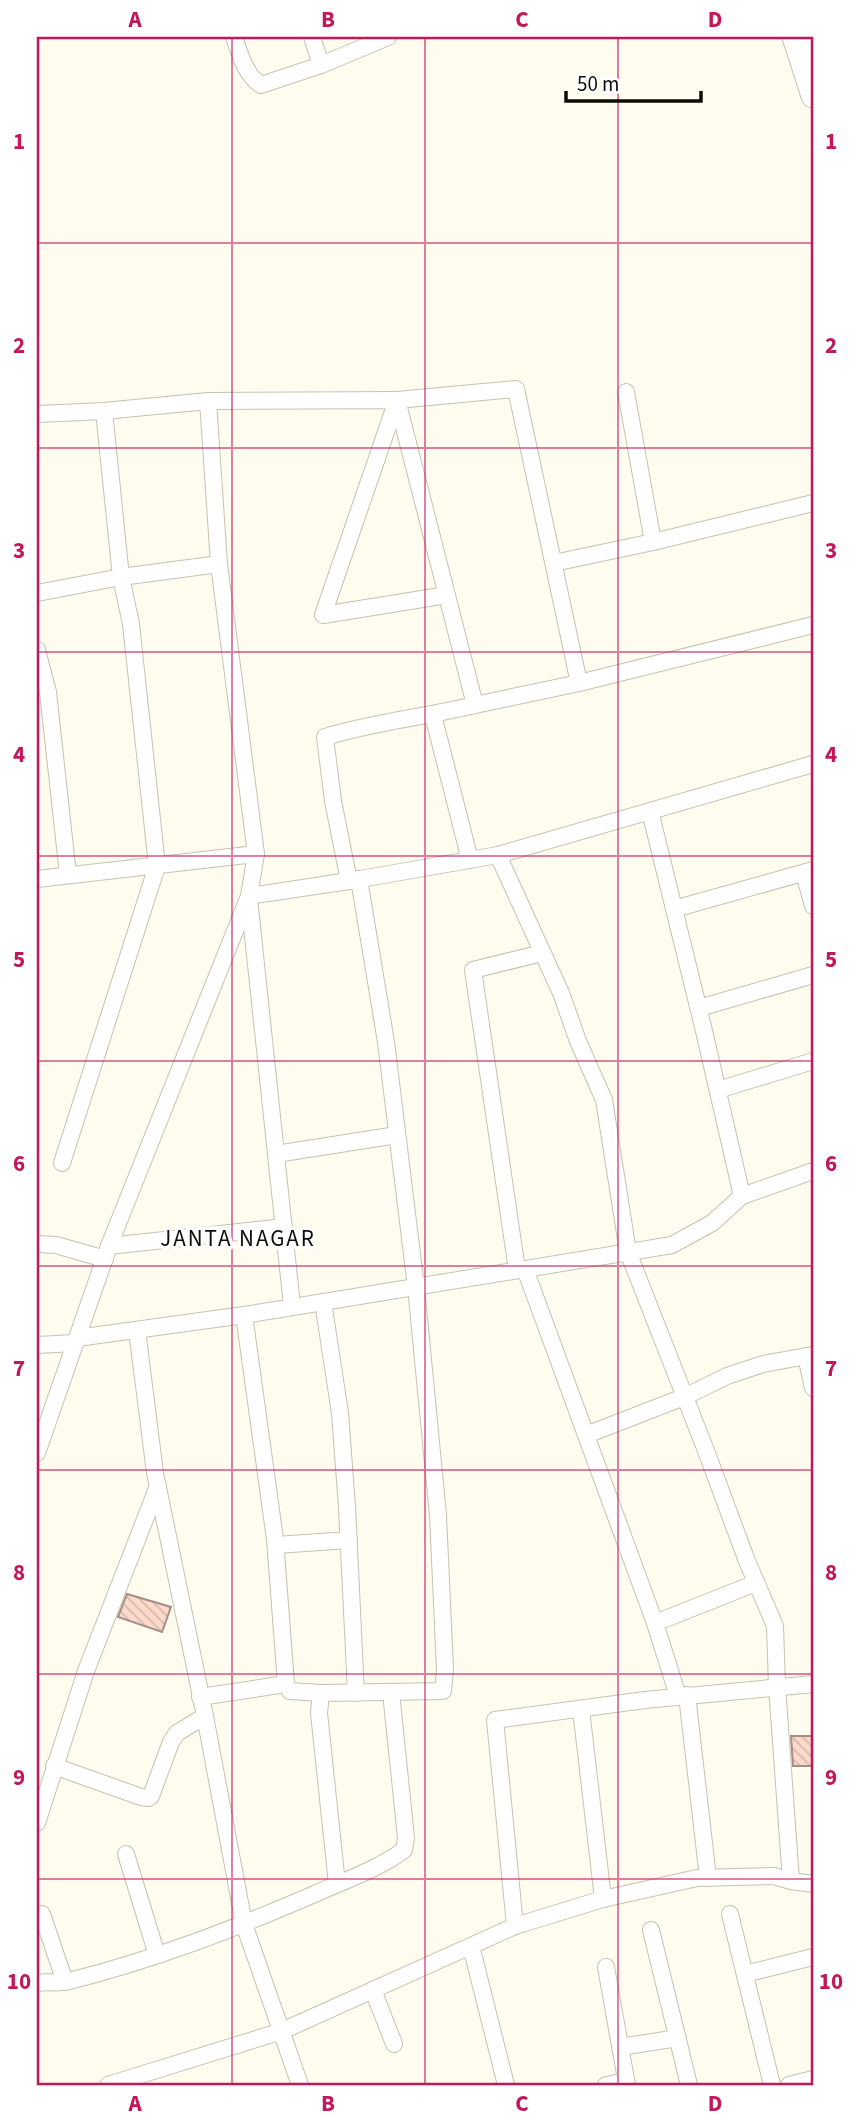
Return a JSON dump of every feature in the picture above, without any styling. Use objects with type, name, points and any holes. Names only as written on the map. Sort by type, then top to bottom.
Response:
[{"type":"street","points":[[234,37],[245,68],[261,85],[321,65],[382,38]]},
{"type":"street","points":[[312,37],[321,65]]},
{"type":"street","points":[[794,37],[813,96]]},
{"type":"street","points":[[37,414],[208,401],[397,400],[516,389],[579,683]]},
{"type":"street","points":[[626,392],[653,542]]},
{"type":"street","points":[[397,400],[475,705]]},
{"type":"street","points":[[397,400],[323,615],[447,595]]},
{"type":"street","points":[[37,1453],[107,1252],[249,896],[256,854],[219,564],[208,401]]},
{"type":"street","points":[[62,1163],[157,866],[131,624],[121,577],[104,411]]},
{"type":"street","points":[[554,563],[813,503]]},
{"type":"street","points":[[37,593],[121,577],[219,564]]},
{"type":"street","points":[[244,1315],[276,1545],[286,1684],[290,1691],[321,1693],[443,1691],[445,1670],[438,1515],[416,1287],[386,1042],[354,880],[333,801],[325,737],[355,727],[433,715],[579,683],[813,625]]},
{"type":"street","points":[[37,650],[48,692],[68,875]]},
{"type":"street","points":[[433,715],[470,860]]},
{"type":"street","points":[[249,896],[498,855],[813,764]]},
{"type":"street","points":[[650,811],[742,1196]]},
{"type":"street","points":[[37,879],[256,854]]},
{"type":"street","points":[[498,855],[561,993],[578,1041],[604,1100],[628,1252],[775,1626],[791,1881]]},
{"type":"street","points":[[674,909],[809,872],[813,906]]},
{"type":"street","points":[[249,896],[292,1306]]},
{"type":"street","points":[[542,953],[473,970],[521,1270],[586,1435],[683,1696],[708,1878]]},
{"type":"street","points":[[699,1008],[813,975]]},
{"type":"street","points":[[718,1090],[813,1062]]},
{"type":"street","points":[[276,1154],[397,1135]]},
{"type":"street","points":[[37,1345],[244,1315],[672,1245],[712,1223],[742,1196],[813,1171]]},
{"type":"street","points":[[37,1244],[107,1252],[284,1227]]},
{"type":"street","points":[[323,1302],[340,1413],[356,1692]]},
{"type":"street","points":[[137,1329],[158,1486],[244,1924],[300,2085]]},
{"type":"street","points":[[586,1435],[727,1376],[763,1364],[810,1355],[813,1388]]},
{"type":"street","points":[[37,1823],[86,1671],[158,1486]]},
{"type":"street","points":[[276,1545],[349,1540]]},
{"type":"street","points":[[654,1623],[757,1583]]},
{"type":"street","points":[[200,1696],[286,1684]]},
{"type":"street","points":[[515,1926],[495,1720],[683,1696],[813,1684]]},
{"type":"street","points":[[37,1983],[65,1982],[157,1955],[244,1924],[337,1884],[404,1850],[406,1845],[391,1692]]},
{"type":"street","points":[[321,1693],[319,1713],[337,1884]]},
{"type":"street","points":[[581,1709],[603,1899]]},
{"type":"street","points":[[54,1766],[148,1798],[177,1733],[205,1716]]},
{"type":"street","points":[[126,1854],[157,1955]]},
{"type":"street","points":[[108,2085],[282,2031],[515,1926],[603,1899],[697,1878],[774,1876],[813,1884]]},
{"type":"street","points":[[42,1914],[65,1982]]},
{"type":"street","points":[[730,1914],[772,2085]]},
{"type":"street","points":[[651,1930],[689,2085]]},
{"type":"street","points":[[471,1946],[506,2085]]},
{"type":"street","points":[[745,1974],[813,1957]]},
{"type":"street","points":[[606,1967],[627,2083],[606,2085]]},
{"type":"street","points":[[373,1990],[394,2044]]},
{"type":"street","points":[[620,2047],[678,2038]]},
{"type":"street","points":[[789,2085],[813,2080]]},
{"type":"building","points":[[127,1594],[171,1607],[162,1632],[118,1617]]},
{"type":"building","points":[[791,1736],[813,1736],[813,1766],[793,1766]]},
{"type":"district","name":"JANTA NAGAR","points":[[238,1238]]}]
